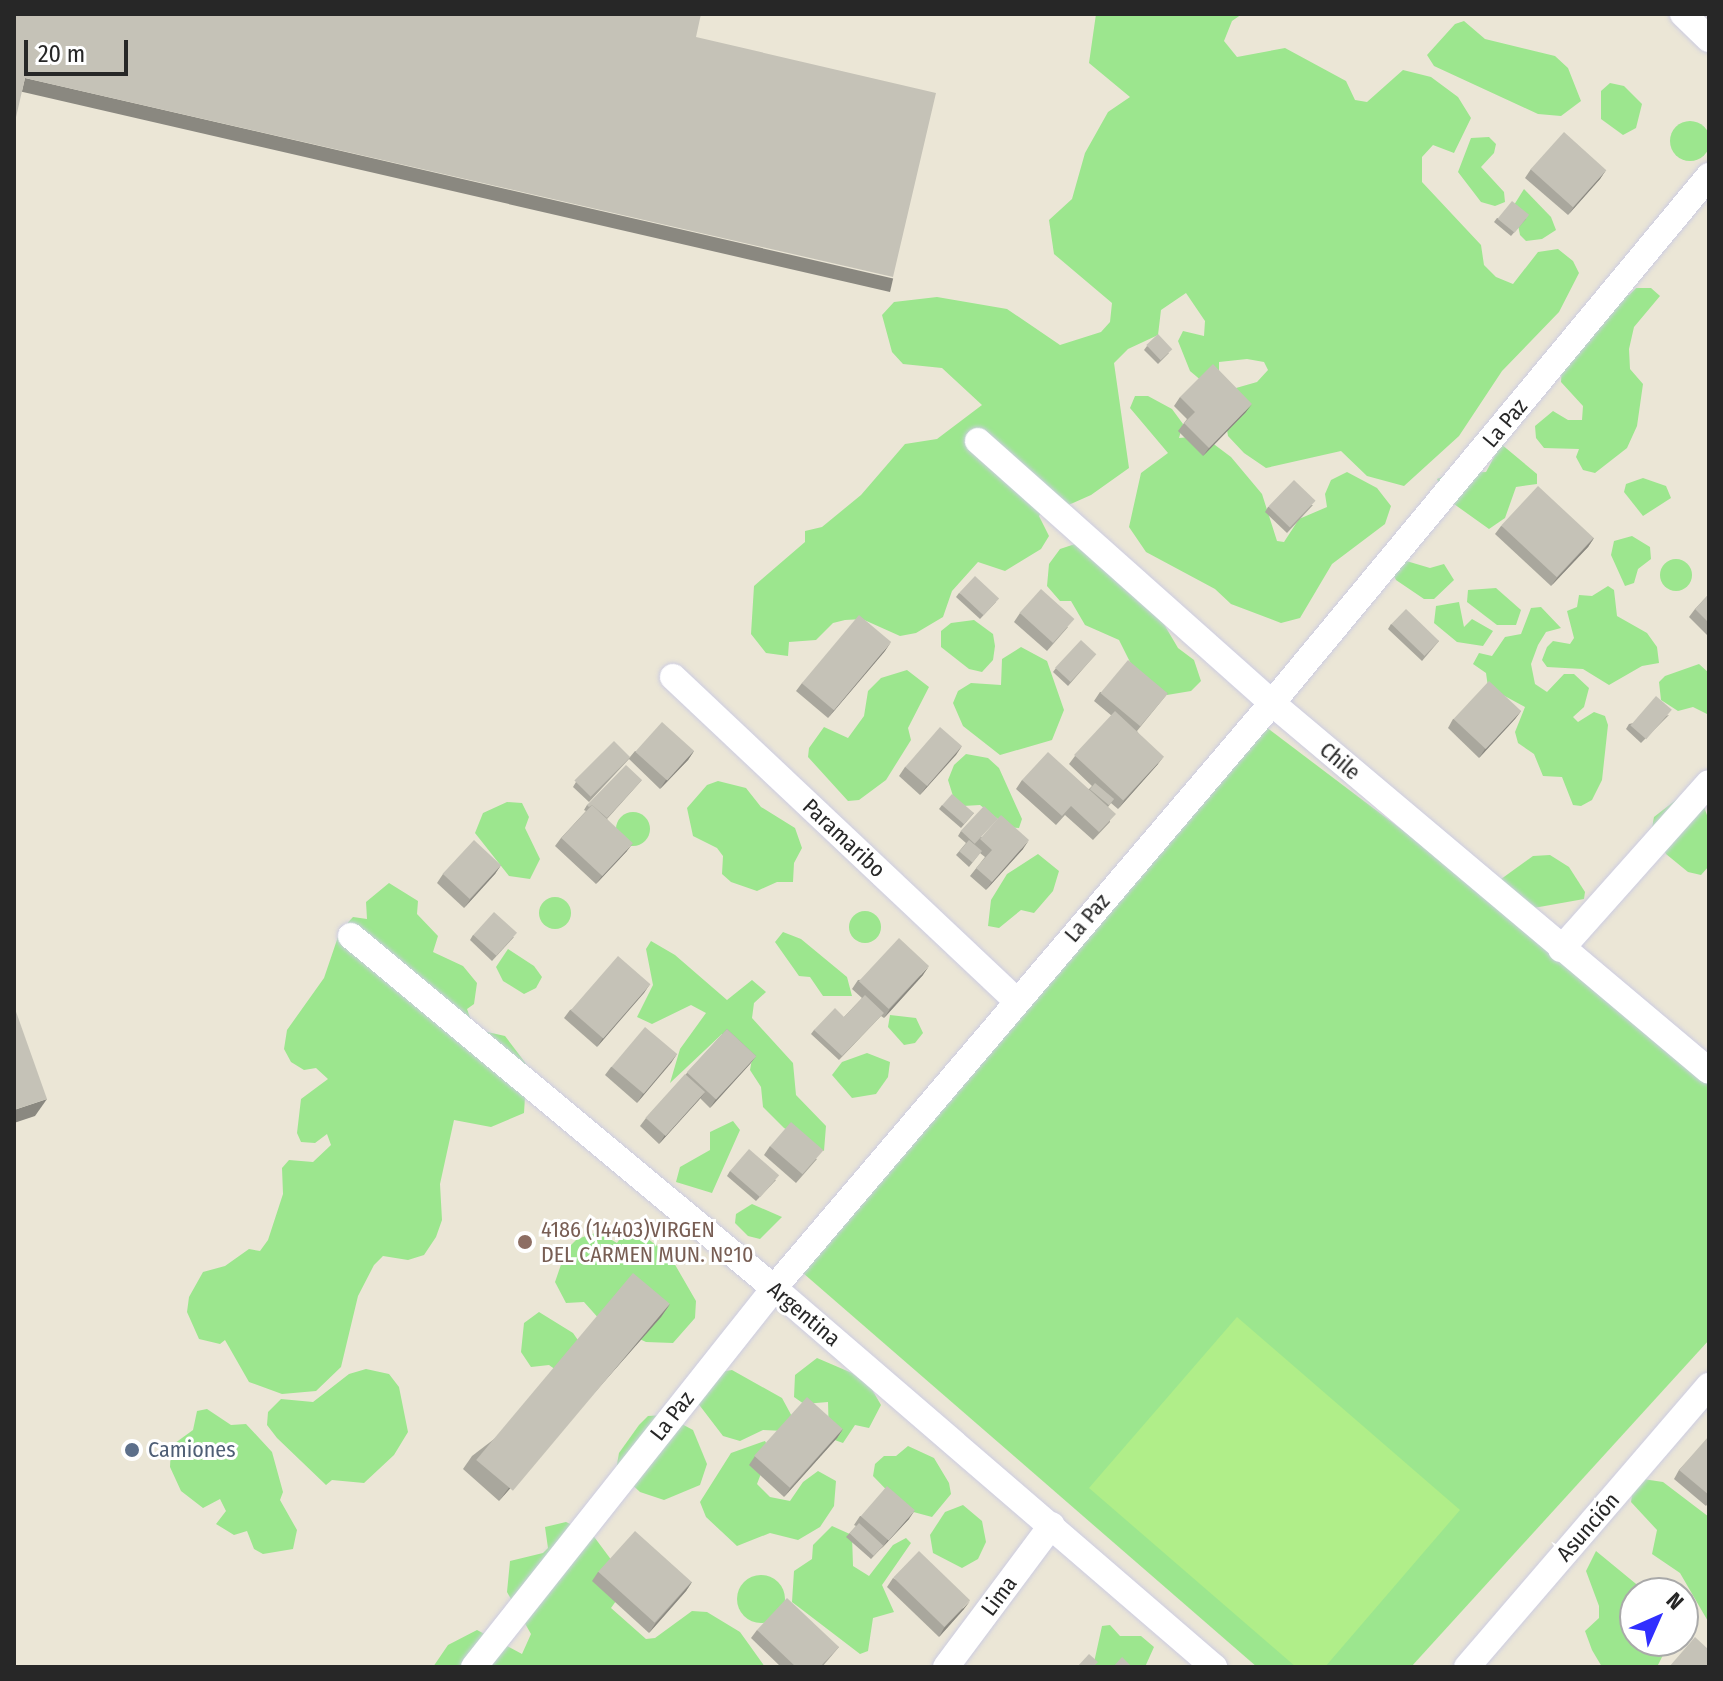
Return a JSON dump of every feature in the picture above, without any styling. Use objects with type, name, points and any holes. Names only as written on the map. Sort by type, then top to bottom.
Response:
[{"type":"street","points":[[1683,14],[1709,39]]},
{"type":"street","name":"La Paz","points":[[474,1667],[774,1288],[1016,1000],[1272,703],[1709,176]]},
{"type":"street","name":"Chile","points":[[978,441],[1272,703],[1709,1071]]},
{"type":"street","name":"Paramaribo","points":[[673,677],[1016,1000]]},
{"type":"street","points":[[1561,949],[1709,783]]},
{"type":"street","name":"Argentina","points":[[351,936],[774,1288],[1214,1667]]},
{"type":"street","name":"Asunción","points":[[1467,1667],[1709,1386]]},
{"type":"street","name":"Lima","points":[[946,1667],[1052,1525]]},
{"type":"green space","points":[[1096,14],[1242,14],[1232,21],[1224,41],[1237,57],[1285,48],[1346,81],[1355,100],[1367,102],[1403,70],[1431,77],[1458,97],[1471,118],[1454,153],[1433,145],[1422,157],[1422,182],[1481,245],[1484,265],[1496,277],[1513,284],[1538,252],[1558,249],[1573,261],[1579,273],[1559,312],[1502,371],[1459,436],[1404,486],[1367,476],[1341,451],[1266,468],[1244,453],[1228,436],[1225,418],[1236,388],[1257,382],[1268,370],[1264,362],[1247,359],[1219,362],[1219,376],[1203,382],[1190,371],[1178,341],[1183,331],[1204,336],[1205,321],[1186,293],[1161,310],[1158,335],[1128,349],[1114,363],[1129,468],[1091,495],[1064,507],[1046,505],[1039,516],[1049,536],[1041,549],[1005,571],[978,562],[952,591],[943,617],[916,633],[900,636],[862,619],[845,620],[833,623],[816,640],[789,642],[788,656],[766,653],[751,634],[754,586],[805,542],[805,531],[822,527],[861,495],[905,444],[937,439],[982,405],[942,368],[903,364],[892,352],[882,315],[894,302],[937,297],[1007,309],[1060,345],[1101,332],[1110,322],[1112,303],[1054,254],[1049,220],[1072,199],[1085,153],[1108,112],[1130,97],[1089,63]]},
{"type":"green space","points":[[1464,21],[1485,39],[1555,56],[1568,68],[1581,101],[1561,116],[1538,114],[1434,66],[1427,55],[1455,24]]},
{"type":"green space","points":[[1610,83],[1624,86],[1642,104],[1636,128],[1623,135],[1601,119],[1601,91]]},
{"type":"green space","points":[[1690,121],[1704,127],[1710,141],[1704,155],[1690,161],[1676,155],[1670,141],[1676,127]]},
{"type":"green space","points":[[1489,137],[1496,144],[1494,153],[1481,167],[1504,192],[1505,202],[1495,206],[1481,202],[1458,172],[1471,138]]},
{"type":"green space","points":[[1524,189],[1551,217],[1556,230],[1542,239],[1526,241],[1520,235],[1514,205]]},
{"type":"green space","points":[[1636,288],[1651,288],[1660,296],[1634,327],[1629,349],[1630,369],[1643,384],[1637,426],[1627,448],[1595,473],[1583,470],[1576,457],[1579,449],[1544,448],[1536,438],[1535,426],[1553,411],[1568,420],[1582,420],[1583,406],[1561,382],[1562,362],[1620,295],[1629,295]]},
{"type":"green space","points":[[1135,396],[1148,396],[1172,409],[1183,424],[1179,438],[1203,436],[1231,457],[1262,494],[1277,541],[1284,542],[1299,519],[1327,507],[1325,494],[1331,480],[1347,472],[1377,488],[1391,506],[1385,524],[1332,564],[1300,618],[1281,623],[1231,604],[1215,589],[1146,552],[1129,527],[1141,473],[1168,453],[1130,408]]},
{"type":"green space","points":[[1501,444],[1537,474],[1537,484],[1516,487],[1505,518],[1489,529],[1447,499],[1437,479],[1452,473],[1486,472]]},
{"type":"green space","points":[[1643,478],[1666,486],[1671,498],[1643,516],[1624,492],[1626,484]]},
{"type":"green space","points":[[1632,536],[1650,547],[1651,559],[1638,569],[1634,583],[1625,586],[1611,555],[1614,541]]},
{"type":"green space","points":[[1078,543],[1158,614],[1178,648],[1194,660],[1201,681],[1191,691],[1167,695],[1132,666],[1119,640],[1085,625],[1071,601],[1060,601],[1047,586],[1049,564],[1060,549]]},
{"type":"green space","points":[[1676,559],[1687,564],[1692,575],[1687,586],[1676,591],[1665,586],[1660,575],[1665,564]]},
{"type":"green space","points":[[1403,560],[1430,568],[1444,564],[1454,580],[1434,599],[1424,599],[1396,580],[1393,574]]},
{"type":"green space","points":[[1608,586],[1614,590],[1617,616],[1647,633],[1657,647],[1659,663],[1642,666],[1609,685],[1583,669],[1547,667],[1542,660],[1547,647],[1553,641],[1570,644],[1574,638],[1567,611],[1577,607],[1579,595],[1592,596]]},
{"type":"green space","points":[[1496,588],[1521,610],[1516,625],[1497,625],[1467,602],[1468,590]]},
{"type":"green space","points":[[1459,602],[1464,627],[1472,619],[1493,631],[1483,646],[1457,642],[1434,623],[1436,606]]},
{"type":"green space","points":[[1541,607],[1561,628],[1546,632],[1538,645],[1531,664],[1535,684],[1547,692],[1564,674],[1574,674],[1589,688],[1584,707],[1573,717],[1578,722],[1594,712],[1605,716],[1608,725],[1602,780],[1592,800],[1581,806],[1573,805],[1562,777],[1543,776],[1534,754],[1518,743],[1515,732],[1525,707],[1488,687],[1486,673],[1473,664],[1479,653],[1492,656],[1505,637],[1521,634],[1531,608]]},
{"type":"green space","points":[[974,620],[993,634],[995,646],[993,660],[982,672],[969,669],[941,647],[941,631],[951,623]]},
{"type":"green space","points":[[1021,647],[1047,661],[1064,710],[1052,740],[1000,755],[963,726],[953,703],[958,691],[971,683],[1001,685],[1002,659]]},
{"type":"green space","points":[[1699,664],[1709,673],[1709,715],[1693,707],[1678,711],[1661,700],[1659,682],[1665,676]]},
{"type":"green space","points":[[907,670],[929,687],[908,728],[911,740],[886,780],[859,800],[848,801],[808,757],[809,748],[824,727],[848,738],[864,716],[868,691],[881,678]]},
{"type":"green space","points":[[1266,727],[1709,1062],[1709,1340],[1411,1667],[1257,1667],[803,1273]]},
{"type":"green space","points":[[966,754],[988,758],[999,768],[1022,819],[1019,828],[1008,827],[980,805],[963,806],[953,796],[948,780],[954,765]]},
{"type":"green space","points":[[718,781],[746,788],[761,807],[795,828],[802,848],[794,863],[793,882],[777,882],[757,891],[731,882],[722,874],[723,856],[717,848],[693,836],[687,808],[707,785]]},
{"type":"green space","points":[[1681,796],[1702,801],[1709,821],[1709,866],[1701,875],[1688,872],[1666,854],[1652,828],[1654,817]]},
{"type":"green space","points":[[507,802],[522,803],[529,817],[525,828],[540,859],[530,879],[509,876],[475,833],[483,813]]},
{"type":"green space","points":[[633,812],[645,817],[650,829],[645,841],[633,846],[621,841],[616,829],[621,817]]},
{"type":"green space","points":[[1038,854],[1059,871],[1053,891],[1034,913],[1021,910],[999,928],[988,926],[991,900],[1007,874]]},
{"type":"green space","points":[[1550,855],[1569,867],[1585,892],[1584,899],[1528,909],[1497,882],[1533,856]]},
{"type":"green space","points":[[389,883],[418,901],[417,914],[438,936],[433,952],[463,966],[477,983],[474,1004],[467,1009],[474,1029],[505,1036],[527,1065],[524,1113],[491,1127],[454,1120],[440,1184],[442,1220],[436,1237],[424,1255],[408,1260],[383,1256],[374,1265],[358,1296],[341,1367],[316,1391],[282,1394],[249,1382],[225,1340],[220,1344],[199,1339],[187,1312],[189,1297],[203,1272],[225,1266],[249,1249],[260,1251],[268,1240],[283,1194],[282,1168],[289,1160],[313,1162],[331,1145],[327,1134],[315,1143],[301,1142],[297,1133],[301,1099],[328,1079],[316,1068],[304,1070],[291,1062],[284,1049],[287,1030],[324,978],[340,931],[353,917],[367,919],[366,902]]},
{"type":"green space","points":[[555,897],[566,902],[571,913],[566,924],[555,929],[544,924],[539,913],[544,902]]},
{"type":"green space","points":[[865,911],[876,916],[881,927],[876,938],[865,943],[854,938],[849,927],[854,916]]},
{"type":"green space","points":[[783,932],[801,939],[847,977],[852,996],[823,996],[810,977],[799,976],[775,942]]},
{"type":"green space","points":[[651,941],[675,955],[727,1000],[752,980],[766,992],[754,1003],[752,1018],[793,1063],[796,1095],[826,1126],[824,1151],[784,1128],[763,1107],[761,1087],[750,1070],[752,1059],[722,1034],[670,1083],[680,1049],[706,1013],[691,1005],[652,1024],[637,1017],[653,985],[646,949]]},
{"type":"green space","points":[[508,949],[534,966],[542,977],[536,988],[524,994],[503,981],[496,967]]},
{"type":"green space","points":[[890,1015],[916,1018],[923,1033],[915,1043],[904,1045],[888,1027]]},
{"type":"green space","points":[[867,1053],[890,1062],[888,1077],[876,1094],[852,1098],[832,1075],[842,1062]]},
{"type":"green space","points":[[733,1121],[740,1130],[712,1193],[676,1182],[680,1167],[710,1150],[710,1132]]},
{"type":"green space","points":[[752,1204],[782,1217],[760,1239],[748,1236],[735,1223],[736,1214]]},
{"type":"green space","points":[[638,1231],[670,1256],[696,1301],[695,1318],[673,1343],[646,1342],[601,1321],[584,1302],[566,1303],[555,1282],[566,1250],[577,1239],[598,1232],[617,1243],[623,1234]]},
{"type":"green space","points":[[539,1312],[573,1333],[582,1346],[556,1370],[549,1365],[531,1367],[521,1352],[524,1323]]},
{"type":"green space","points":[[1237,1317],[1460,1510],[1325,1667],[1296,1667],[1089,1488]]},
{"type":"green space","points":[[817,1358],[852,1373],[870,1386],[881,1405],[869,1428],[855,1425],[843,1443],[829,1438],[828,1402],[804,1404],[794,1397],[795,1375]]},
{"type":"green space","points":[[366,1369],[389,1374],[399,1387],[408,1432],[394,1455],[364,1483],[332,1480],[326,1485],[277,1438],[267,1425],[268,1412],[281,1399],[313,1402],[349,1374]]},
{"type":"green space","points":[[732,1370],[782,1398],[795,1422],[785,1431],[763,1430],[740,1441],[723,1436],[697,1402],[719,1372]]},
{"type":"green space","points":[[207,1409],[231,1425],[246,1424],[272,1452],[283,1492],[280,1500],[297,1530],[293,1549],[263,1554],[254,1549],[247,1531],[234,1535],[216,1524],[226,1511],[220,1499],[203,1508],[181,1491],[170,1467],[171,1446],[193,1430],[197,1411]]},
{"type":"green space","points":[[665,1415],[693,1430],[707,1464],[700,1485],[664,1500],[640,1492],[616,1470],[619,1453],[639,1425],[648,1416]]},
{"type":"green space","points":[[765,1441],[770,1450],[757,1484],[770,1497],[790,1501],[803,1482],[818,1471],[836,1481],[834,1506],[820,1527],[798,1540],[770,1533],[737,1546],[706,1517],[700,1502],[731,1453]]},
{"type":"green space","points":[[908,1446],[934,1458],[949,1483],[951,1494],[932,1517],[906,1510],[873,1476],[875,1464],[884,1456],[896,1456]]},
{"type":"green space","points":[[1643,1479],[1663,1482],[1709,1517],[1709,1623],[1699,1606],[1699,1577],[1682,1577],[1652,1554],[1657,1530],[1631,1502],[1633,1488]]},
{"type":"green space","points":[[963,1505],[982,1521],[986,1542],[978,1559],[962,1568],[933,1553],[930,1535],[945,1512]]},
{"type":"green space","points":[[566,1522],[592,1534],[621,1573],[621,1594],[611,1608],[646,1639],[655,1638],[692,1611],[707,1612],[740,1632],[765,1667],[433,1667],[448,1645],[477,1630],[522,1654],[531,1634],[507,1592],[510,1561],[543,1553],[548,1548],[545,1527]]},
{"type":"green space","points":[[832,1526],[852,1535],[853,1566],[869,1576],[893,1545],[906,1538],[911,1543],[882,1585],[894,1612],[873,1618],[868,1651],[860,1654],[792,1602],[794,1571],[812,1559],[813,1545]]},
{"type":"green space","points":[[1596,1551],[1628,1577],[1619,1577],[1619,1657],[1662,1657],[1657,1667],[1602,1667],[1585,1631],[1599,1618],[1599,1606],[1586,1571]]},
{"type":"green space","points":[[761,1575],[778,1582],[785,1599],[778,1616],[761,1623],[744,1616],[737,1599],[744,1582]]},
{"type":"green space","points":[[1110,1625],[1120,1636],[1141,1636],[1154,1647],[1145,1667],[1093,1667],[1102,1626]]},
{"type":"building","points":[[14,14],[701,14],[696,37],[936,93],[893,277],[25,78],[14,126]]},
{"type":"building","points":[[1564,132],[1606,170],[1573,207],[1531,169]]},
{"type":"building","points":[[1512,201],[1529,215],[1515,233],[1498,219]]},
{"type":"building","points":[[1158,334],[1172,349],[1161,360],[1146,345]]},
{"type":"building","points":[[1213,364],[1252,404],[1209,448],[1184,423],[1195,412],[1180,397]]},
{"type":"building","points":[[1294,480],[1316,501],[1290,527],[1268,507]]},
{"type":"building","points":[[1538,486],[1594,538],[1557,577],[1501,525]]},
{"type":"building","points":[[975,576],[999,599],[983,615],[959,593]]},
{"type":"building","points":[[1041,589],[1074,619],[1053,643],[1020,613]]},
{"type":"building","points":[[1709,594],[1709,623],[1695,609]]},
{"type":"building","points":[[1406,609],[1439,641],[1425,656],[1391,624]]},
{"type":"building","points":[[859,615],[891,642],[834,710],[802,683]]},
{"type":"building","points":[[1081,640],[1096,654],[1070,682],[1055,668]]},
{"type":"building","points":[[1128,660],[1168,693],[1140,726],[1100,693]]},
{"type":"building","points":[[1489,681],[1521,711],[1486,749],[1454,719]]},
{"type":"building","points":[[1656,696],[1672,710],[1646,739],[1630,725]]},
{"type":"building","points":[[1115,711],[1164,757],[1123,801],[1074,755]]},
{"type":"building","points":[[662,722],[694,751],[667,780],[635,752]]},
{"type":"building","points":[[940,727],[962,746],[927,786],[905,767]]},
{"type":"building","points":[[614,741],[630,757],[591,797],[574,781]]},
{"type":"building","points":[[1048,752],[1116,814],[1099,832],[1071,806],[1062,816],[1022,780]]},
{"type":"building","points":[[626,765],[642,780],[607,818],[592,805],[587,805]]},
{"type":"building","points":[[1095,783],[1114,799],[1109,805],[1090,789]]},
{"type":"building","points":[[952,794],[974,813],[964,824],[942,805]]},
{"type":"building","points":[[592,805],[633,843],[602,876],[561,838]]},
{"type":"building","points":[[984,806],[998,819],[975,844],[961,831]]},
{"type":"building","points":[[1001,815],[1029,840],[992,882],[976,868],[992,850],[980,839]]},
{"type":"building","points":[[474,840],[501,865],[470,899],[443,874]]},
{"type":"building","points":[[969,840],[982,851],[972,862],[959,851]]},
{"type":"building","points":[[494,912],[517,933],[496,956],[473,935]]},
{"type":"building","points":[[899,938],[929,966],[889,1009],[859,981]]},
{"type":"building","points":[[618,956],[650,984],[603,1039],[571,1010]]},
{"type":"building","points":[[865,995],[884,1013],[842,1056],[814,1030],[835,1008],[844,1017]]},
{"type":"building","points":[[14,1006],[47,1099],[14,1110]]},
{"type":"building","points":[[645,1027],[677,1054],[644,1094],[612,1067]]},
{"type":"building","points":[[727,1029],[756,1056],[716,1099],[687,1072]]},
{"type":"building","points":[[685,1074],[705,1092],[666,1136],[646,1118]]},
{"type":"building","points":[[791,1122],[823,1150],[802,1174],[770,1146]]},
{"type":"building","points":[[749,1149],[779,1175],[760,1197],[730,1171]]},
{"type":"building","points":[[633,1273],[670,1304],[513,1491],[476,1460]]},
{"type":"building","points":[[807,1397],[843,1429],[790,1488],[754,1456]]},
{"type":"building","points":[[1709,1438],[1709,1495],[1679,1470]]},
{"type":"building","points":[[887,1486],[915,1510],[889,1540],[861,1516]]},
{"type":"building","points":[[859,1523],[883,1546],[874,1556],[849,1533]]},
{"type":"building","points":[[635,1531],[691,1582],[655,1623],[598,1572]]},
{"type":"building","points":[[919,1551],[970,1600],[944,1627],[893,1578]]},
{"type":"building","points":[[787,1598],[839,1647],[820,1667],[796,1667],[757,1630]]},
{"type":"building","points":[[1699,1641],[1709,1650],[1709,1667],[1669,1667],[1678,1657],[1699,1657]]},
{"type":"building","points":[[1089,1654],[1098,1662],[1093,1667],[1077,1667]]},
{"type":"building","points":[[1122,1657],[1132,1667],[1113,1667]]},
{"type":"place","name":"4186 (14403)VIRGEN DEL CARMEN MUN. Nº10","points":[[525,1242]]},
{"type":"place","name":"Camiones","points":[[132,1450]]}]
